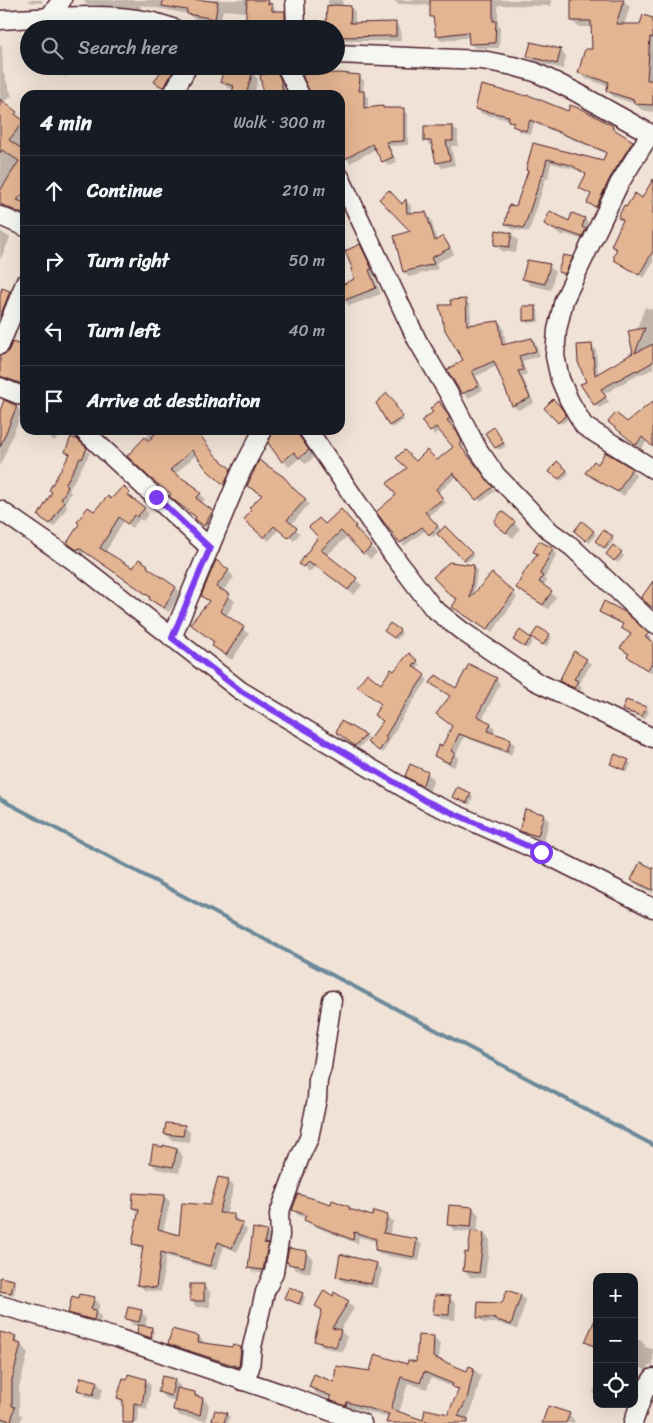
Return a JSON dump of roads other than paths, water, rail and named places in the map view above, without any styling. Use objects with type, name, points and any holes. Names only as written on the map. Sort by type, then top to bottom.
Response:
[{"type":"street","points":[[48,18],[62,0]]},
{"type":"street","points":[[296,0],[296,20]]},
{"type":"street","points":[[0,20],[121,17],[147,20]]},
{"type":"street","points":[[345,54],[482,60],[513,66],[535,72],[574,91],[652,134],[619,184],[564,300],[557,330],[555,356],[560,379],[568,400],[584,426],[653,469]]},
{"type":"street","points":[[175,90],[183,75]]},
{"type":"street","points":[[290,75],[298,90]]},
{"type":"street","points":[[345,187],[418,340],[450,394],[477,448],[496,475],[551,532],[572,548],[653,624]]},
{"type":"street","points":[[0,216],[20,225]]},
{"type":"street","points":[[0,345],[20,295]]},
{"type":"street","points":[[0,387],[20,394]]},
{"type":"street","points":[[88,435],[210,548]]},
{"type":"street","points":[[172,638],[241,472],[260,435]]},
{"type":"street","points":[[311,435],[393,555],[433,608],[462,631],[535,681],[653,738]]},
{"type":"street","points":[[0,510],[77,563],[241,691],[426,801],[541,852],[653,908]]},
{"type":"street","points":[[243,1380],[250,1368],[252,1347],[265,1292],[274,1272],[280,1235],[280,1214],[300,1157],[309,1138],[332,1000]]},
{"type":"street","points":[[0,1304],[117,1338],[243,1380],[362,1423]]},
{"type":"street","points":[[633,1423],[644,1392],[653,1378]]},
{"type":"waterway","points":[[0,799],[653,1145]]}]
